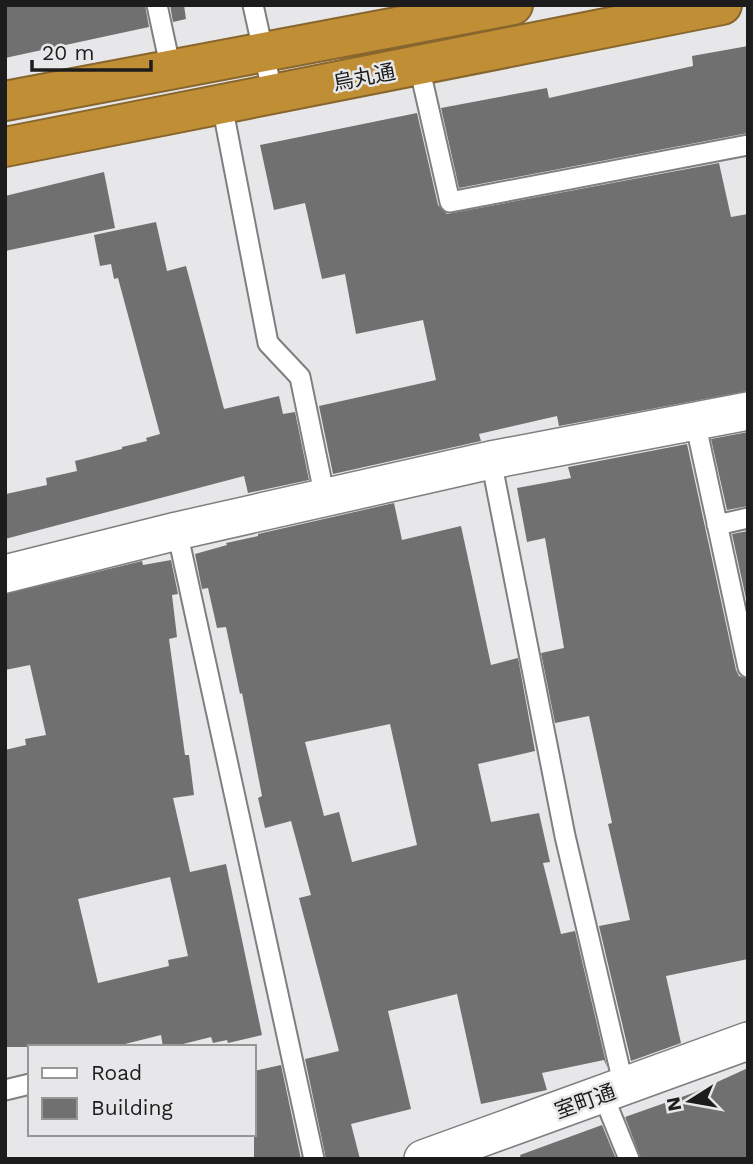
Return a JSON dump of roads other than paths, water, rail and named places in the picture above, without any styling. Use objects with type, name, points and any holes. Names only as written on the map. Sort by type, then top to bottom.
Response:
[{"type":"highway","name":"烏丸通","points":[[5,101],[513,5]]},
{"type":"highway","name":"烏丸通","points":[[5,147],[722,5]]},
{"type":"street","points":[[5,574],[177,531],[491,460],[748,411]]},
{"type":"street","name":"室町通","points":[[423,1159],[748,1041]]},
{"type":"lane","points":[[157,5],[171,70]]},
{"type":"lane","points":[[253,5],[273,95]]},
{"type":"lane","points":[[419,66],[450,202],[748,145]]},
{"type":"lane","points":[[222,105],[268,343],[300,377],[325,498]]},
{"type":"lane","points":[[695,421],[748,667]]},
{"type":"lane","points":[[491,460],[565,836],[624,1087],[603,1095],[629,1159]]},
{"type":"lane","points":[[717,525],[748,518]]},
{"type":"lane","points":[[177,531],[313,1159]]},
{"type":"lane","points":[[5,1090],[28,1084]]}]
